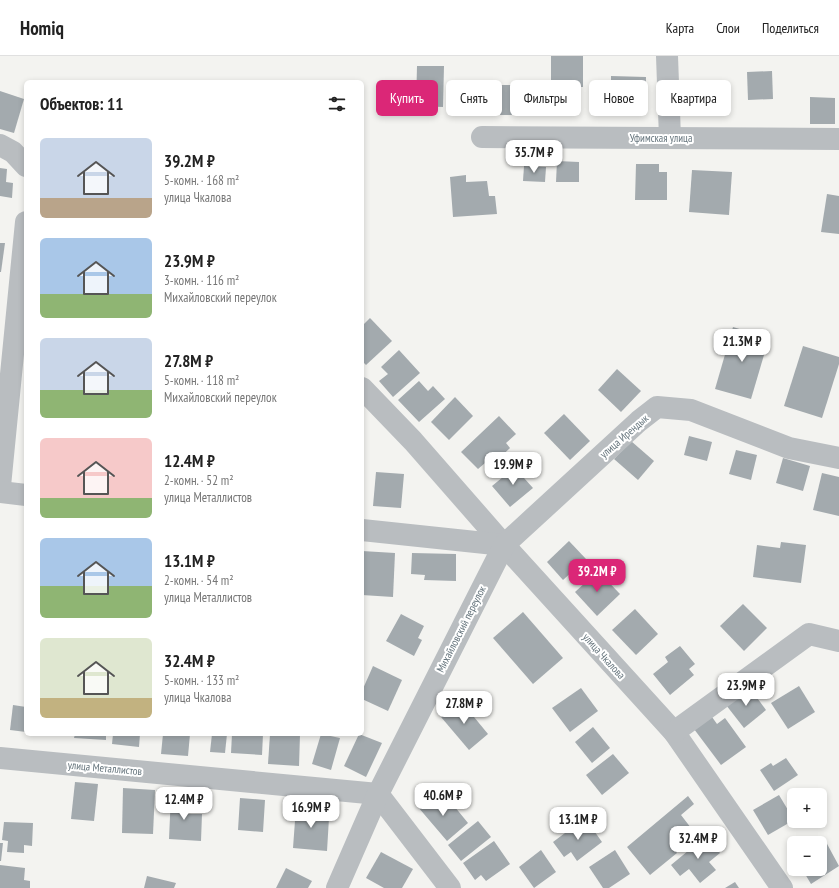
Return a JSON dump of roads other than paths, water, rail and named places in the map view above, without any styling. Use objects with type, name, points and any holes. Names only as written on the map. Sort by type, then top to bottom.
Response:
[{"type":"street","points":[[667,56],[670,138]]},
{"type":"street","name":"Уфимская улица","points":[[482,137],[839,139]]},
{"type":"street","points":[[0,145],[13,152],[24,164]]},
{"type":"street","points":[[0,486],[9,302],[24,231]]},
{"type":"street","name":"улица Чкалова","points":[[364,390],[414,441],[504,544],[674,732],[782,888]]},
{"type":"street","name":"улица Ирендык","points":[[504,544],[639,421],[657,407],[691,410],[789,448],[839,458]]},
{"type":"street","points":[[0,492],[24,495]]},
{"type":"street","points":[[364,530],[504,544]]},
{"type":"street","name":"Михайловский переулок","points":[[336,888],[378,794],[504,544]]},
{"type":"street","points":[[674,732],[809,634],[839,641]]},
{"type":"street","name":"улица Металлистов","points":[[0,758],[378,794]]},
{"type":"street","points":[[378,794],[450,888]]}]
